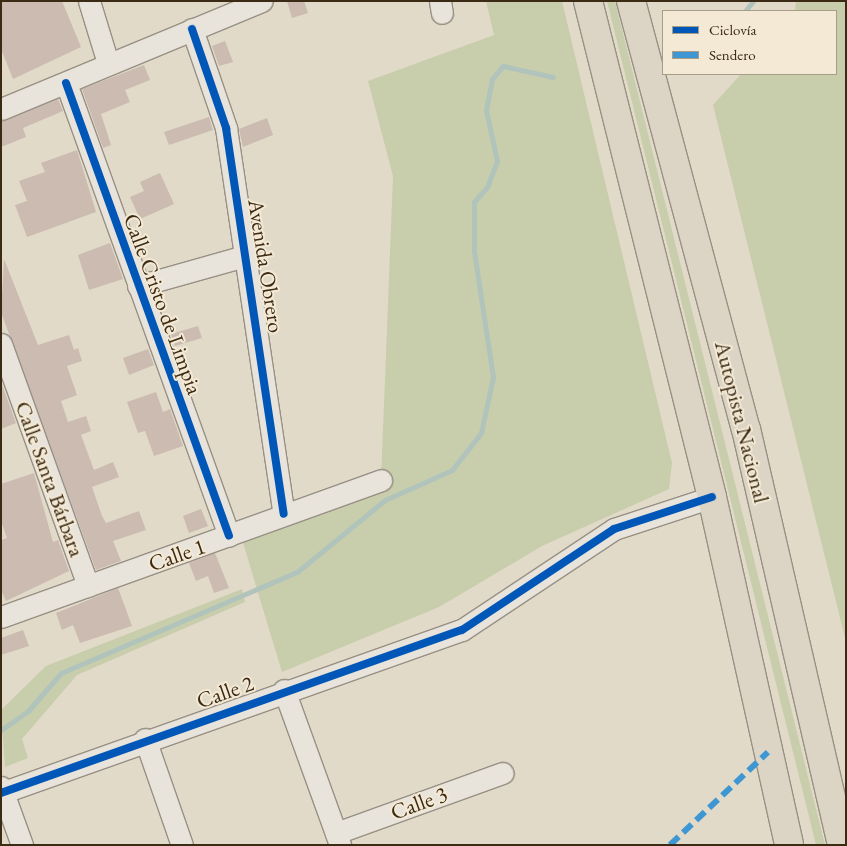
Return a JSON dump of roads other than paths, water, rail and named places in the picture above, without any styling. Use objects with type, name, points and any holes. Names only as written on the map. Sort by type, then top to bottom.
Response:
[{"type":"highway","name":"Autopista Nacional","points":[[588,1],[712,497],[789,845]]},
{"type":"highway","name":"Autopista Nacional","points":[[631,1],[746,429],[842,845]]},
{"type":"street","points":[[89,1],[108,63]]},
{"type":"street","points":[[1,109],[108,63],[262,1]]},
{"type":"street","name":"Avenida Obrero","points":[[192,29],[226,128],[248,256],[284,514]]},
{"type":"street","name":"Calle Cristo de Limpia","points":[[66,82],[229,536]]},
{"type":"street","points":[[138,286],[248,256]]},
{"type":"street","name":"Calle Santa Bárbara","points":[[1,344],[88,586]]},
{"type":"street","name":"Calle 1","points":[[1,618],[381,480]]},
{"type":"street","name":"Calle 2","points":[[2,791],[284,690],[462,630],[614,529],[712,497]]},
{"type":"street","points":[[284,690],[338,839]]},
{"type":"street","points":[[145,739],[182,845]]},
{"type":"street","name":"Calle 3","points":[[338,839],[503,773]]},
{"type":"street","points":[[2,791],[22,845]]},
{"type":"waterway","points":[[746,10],[753,1]]},
{"type":"waterway","points":[[1,730],[28,711],[61,673],[297,572],[385,500],[452,470],[481,433],[493,377],[474,251],[474,202],[487,187],[497,161],[486,110],[492,79],[503,66],[553,77]]}]
